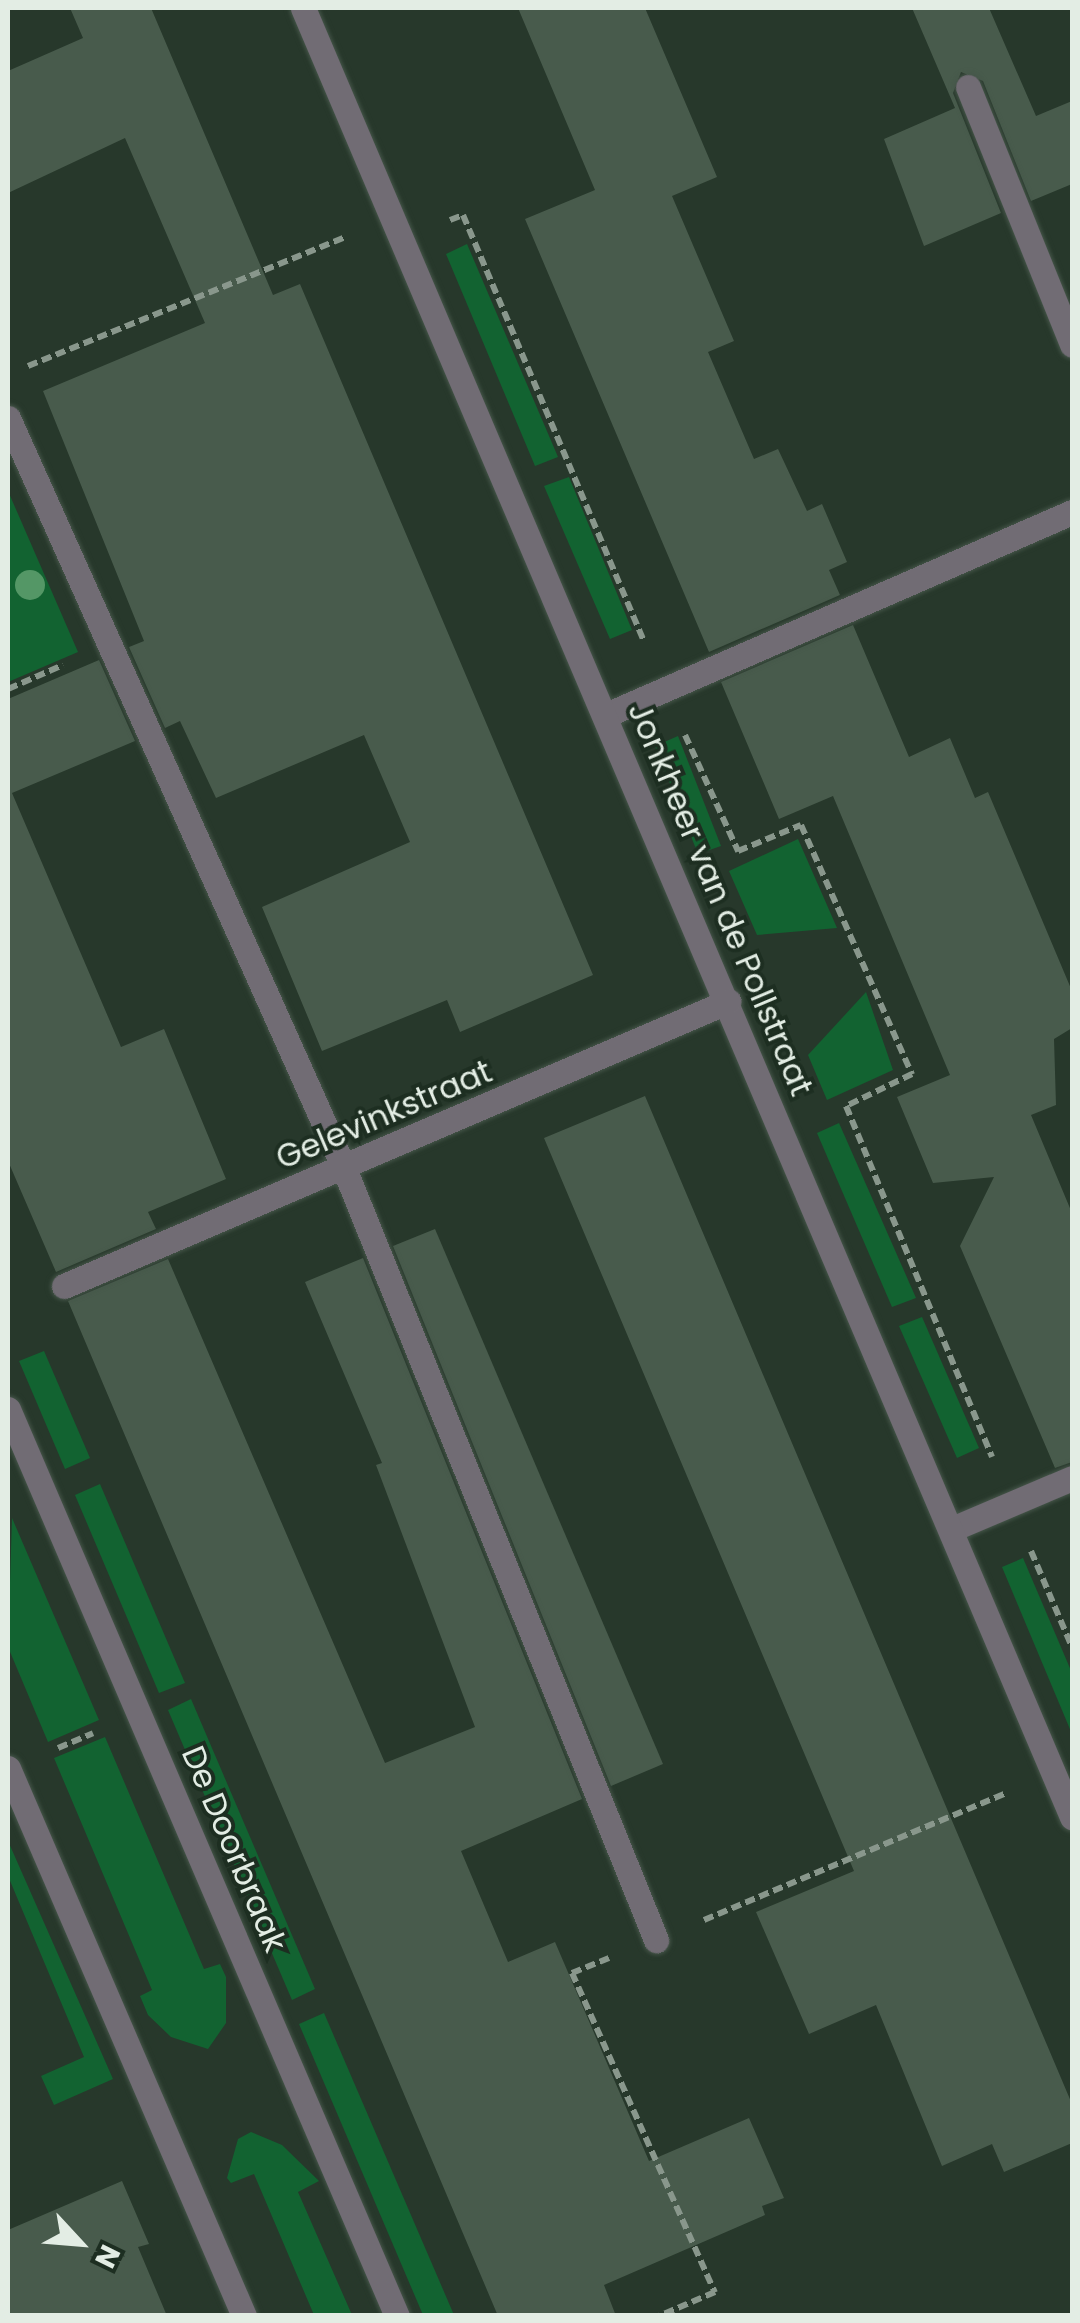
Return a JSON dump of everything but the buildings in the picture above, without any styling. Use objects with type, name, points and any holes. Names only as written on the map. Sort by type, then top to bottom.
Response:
[{"type":"street","name":"Jonkheer van de Pollstraat","points":[[303,8],[729,1001],[1072,1817]]},
{"type":"street","points":[[968,87],[1072,345]]},
{"type":"street","points":[[8,418],[344,1168],[656,1940]]},
{"type":"street","points":[[606,715],[1072,512]]},
{"type":"street","name":"Gelevinkstraat","points":[[64,1286],[729,1001]]},
{"type":"street","name":"De Doorbraak","points":[[8,1409],[398,2316]]},
{"type":"street","points":[[952,1529],[1072,1478]]},
{"type":"street","points":[[8,1768],[244,2316]]},
{"type":"path","points":[[25,367],[398,230],[463,215],[664,689],[738,851],[801,825],[912,1074],[846,1106],[1072,1647]]},
{"type":"path","points":[[658,2316],[715,2292],[572,1972],[1053,1773]]},
{"type":"green space","points":[[467,244],[558,457],[535,466],[446,254]]},
{"type":"green space","points":[[569,477],[632,630],[610,639],[544,486]]},
{"type":"green space","points":[[8,491],[78,652],[8,682]]},
{"type":"green space","points":[[678,736],[721,846],[698,854],[655,746]]},
{"type":"green space","points":[[798,839],[837,928],[757,935],[729,871]]},
{"type":"green space","points":[[866,992],[893,1070],[827,1100],[808,1055]]},
{"type":"green space","points":[[839,1123],[916,1298],[892,1307],[817,1133]]},
{"type":"green space","points":[[922,1317],[979,1448],[957,1458],[899,1326]]},
{"type":"green space","points":[[44,1351],[90,1458],[65,1469],[19,1361]]},
{"type":"green space","points":[[100,1484],[185,1683],[159,1693],[75,1495]]},
{"type":"green space","points":[[12,1518],[99,1720],[48,1742],[8,1647]]},
{"type":"green space","points":[[1023,1558],[1072,1673],[1072,1734],[1002,1567]]},
{"type":"green space","points":[[191,1699],[315,1989],[292,2000],[168,1710]]},
{"type":"green space","points":[[105,1737],[204,1969],[220,1964],[226,1977],[226,2023],[208,2049],[171,2037],[148,2015],[140,1996],[152,1990],[54,1758]]},
{"type":"green space","points":[[8,1841],[113,2079],[54,2105],[41,2076],[84,2057],[8,1876]]},
{"type":"green space","points":[[324,2013],[454,2315],[423,2315],[299,2024]]},
{"type":"green space","points":[[251,2132],[282,2145],[319,2181],[298,2192],[352,2315],[314,2315],[254,2174],[231,2183],[227,2178],[238,2139]]}]
